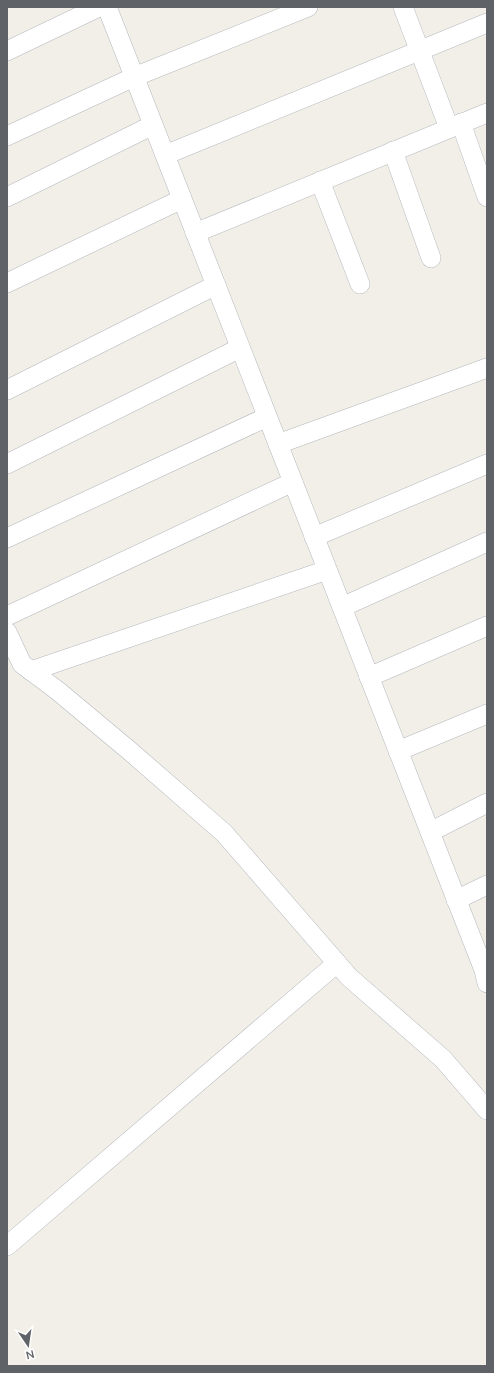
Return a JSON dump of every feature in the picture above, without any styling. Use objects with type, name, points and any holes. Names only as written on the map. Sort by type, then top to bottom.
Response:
[{"type":"street","points":[[7,51],[98,7]]},
{"type":"street","points":[[107,7],[486,974]]},
{"type":"street","points":[[7,136],[134,77],[308,7]]},
{"type":"street","points":[[403,7],[420,50],[487,197]]},
{"type":"street","points":[[165,155],[487,23]]},
{"type":"street","points":[[195,233],[487,113]]},
{"type":"street","points":[[7,197],[153,125]]},
{"type":"street","points":[[393,151],[431,258]]},
{"type":"street","points":[[320,181],[360,284]]},
{"type":"street","points":[[7,283],[182,199]]},
{"type":"street","points":[[7,390],[216,285]]},
{"type":"street","points":[[7,464],[240,348]]},
{"type":"street","points":[[278,444],[487,368]]},
{"type":"street","points":[[7,538],[267,417]]},
{"type":"street","points":[[314,537],[487,464]]},
{"type":"street","points":[[7,616],[293,482]]},
{"type":"street","points":[[342,607],[487,542]]},
{"type":"street","points":[[31,671],[327,570]]},
{"type":"street","points":[[369,677],[487,626]]},
{"type":"street","points":[[7,632],[22,664],[58,691],[131,752],[224,833],[349,977],[443,1059],[487,1110]]},
{"type":"street","points":[[398,751],[487,714]]},
{"type":"street","points":[[430,832],[487,803]]},
{"type":"street","points":[[456,900],[487,885]]},
{"type":"street","points":[[7,1246],[337,963]]}]
